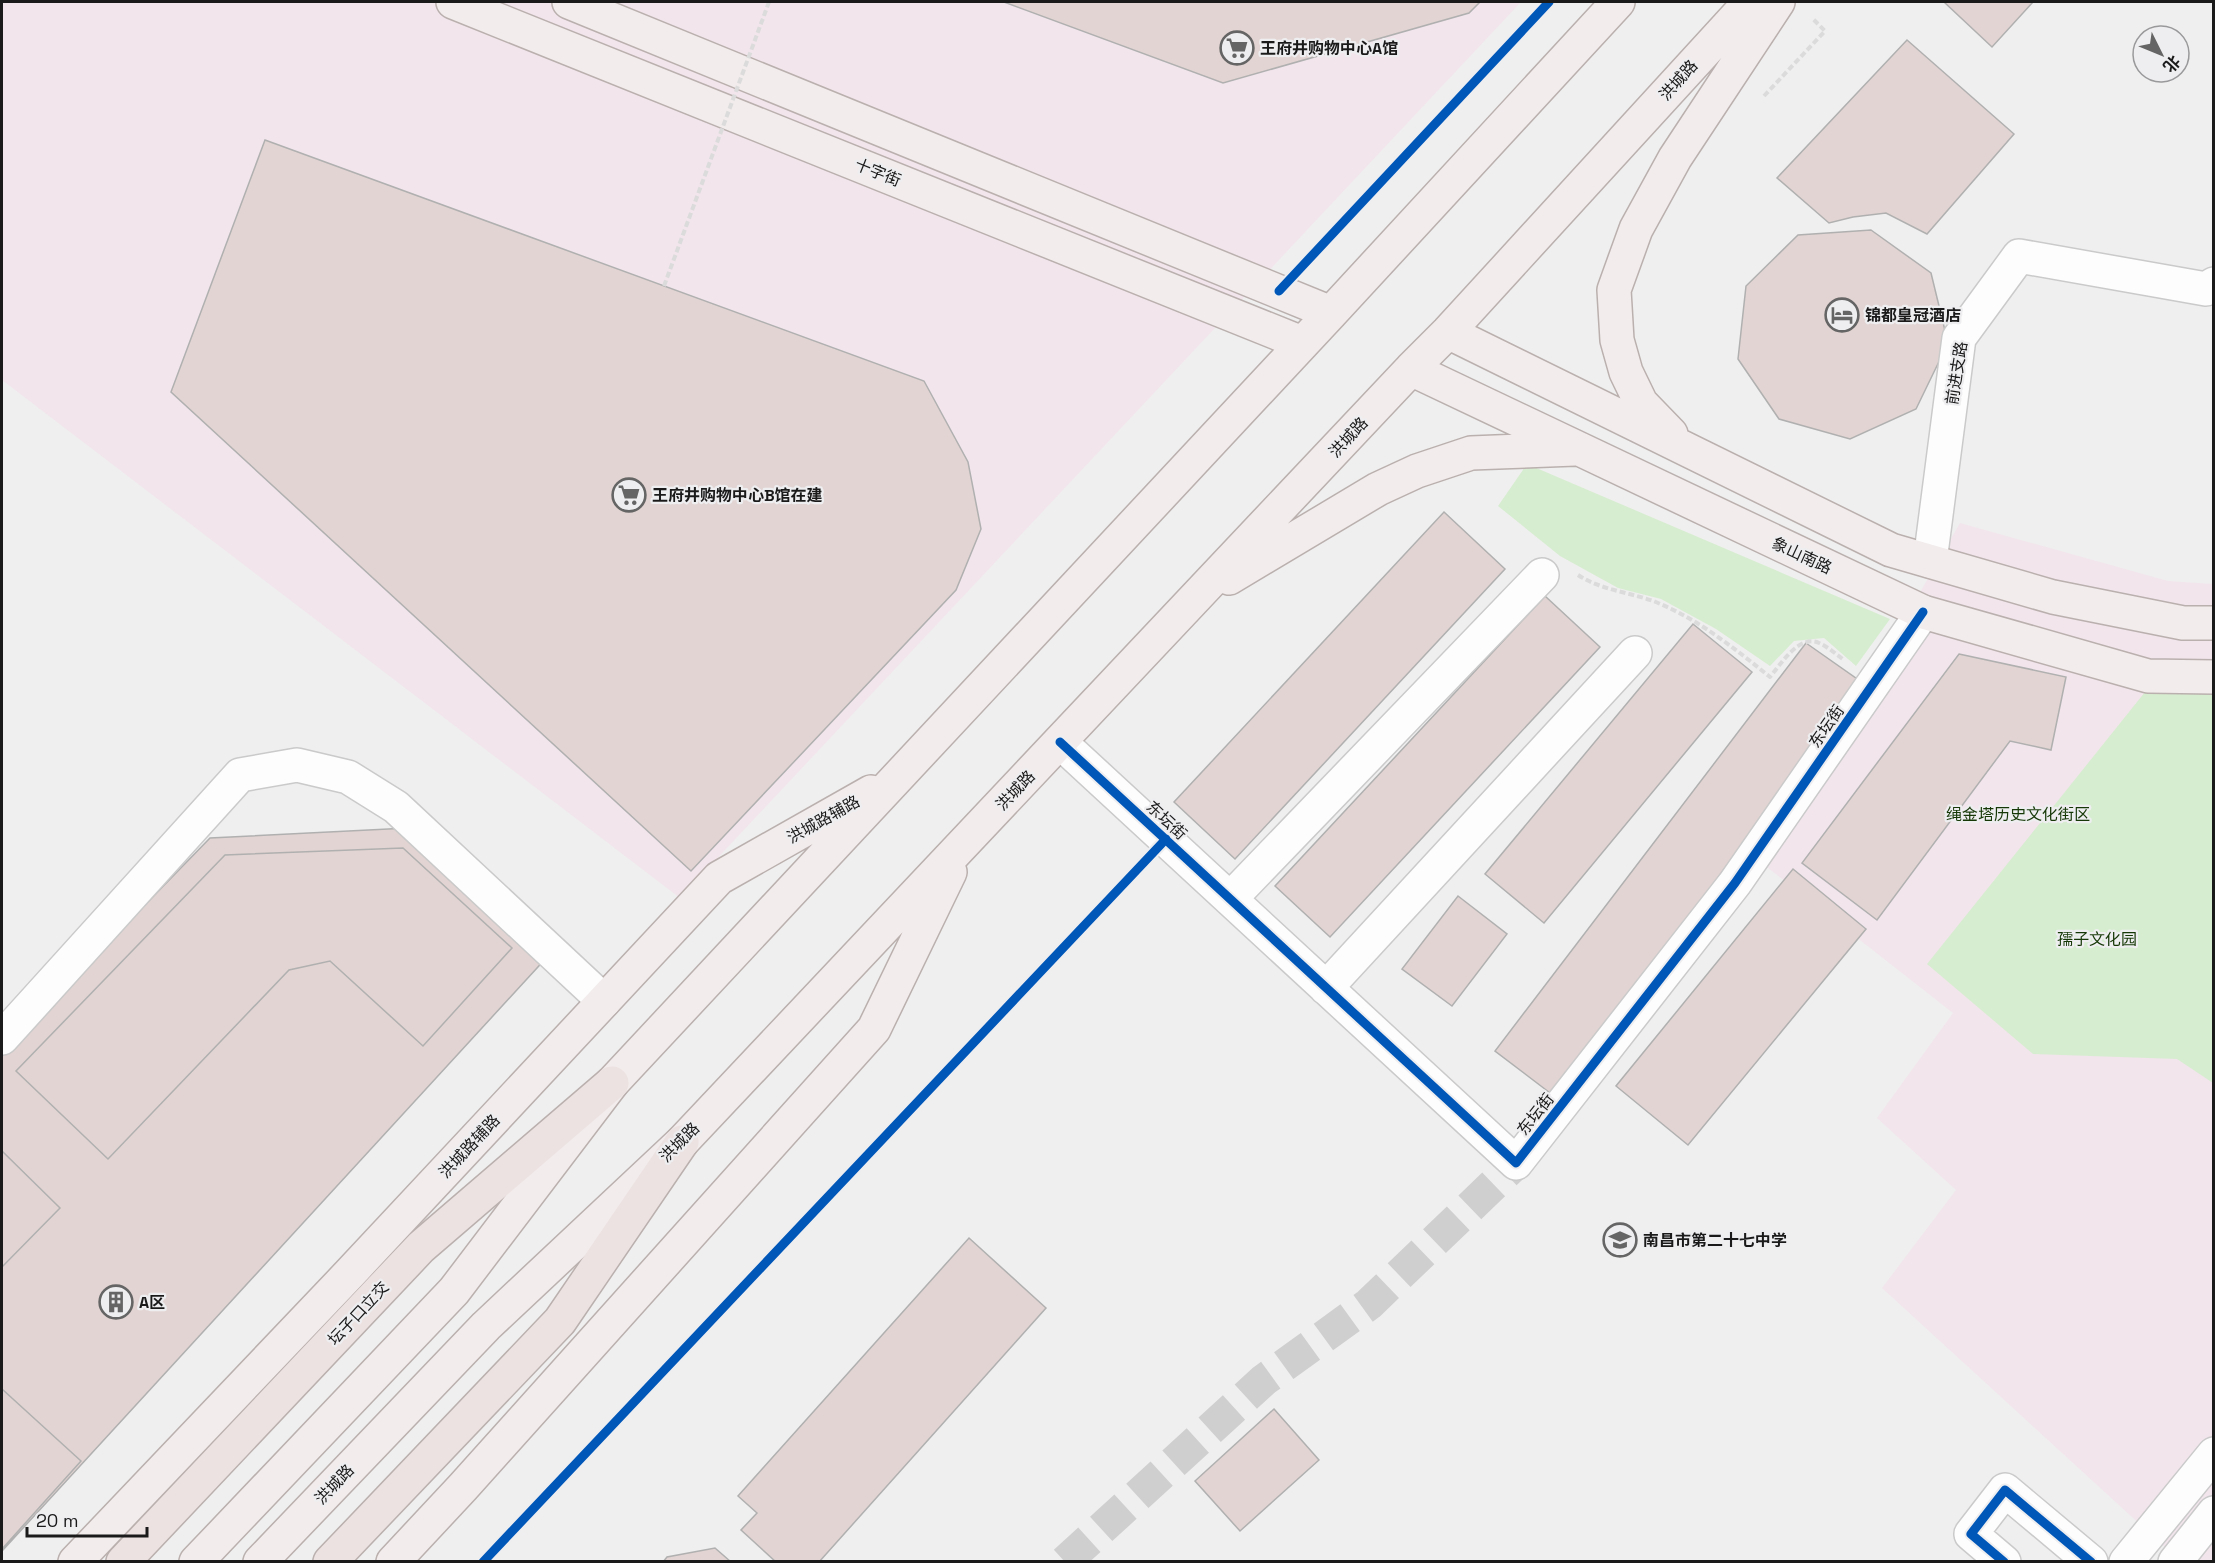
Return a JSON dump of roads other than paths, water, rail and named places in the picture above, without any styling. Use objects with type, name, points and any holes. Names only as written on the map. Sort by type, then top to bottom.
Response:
[{"type":"highway","name":"坛子口立交","points":[[123,1562],[421,1247],[612,1083]]},
{"type":"highway","points":[[330,1562],[560,1321],[682,1142]]},
{"type":"main road","name":"十字街","points":[[453,2],[1302,343]]},
{"type":"main road","points":[[569,2],[1331,313]]},
{"type":"main road","points":[[196,1562],[454,1291],[612,1083],[1618,2]]},
{"type":"main road","name":"洪城路","points":[[260,1562],[486,1326],[682,1142],[1411,369],[1449,332],[1750,2]]},
{"type":"main road","points":[[1684,448],[1641,403],[1626,372],[1617,340],[1614,290],[1636,229],[1675,158],[1778,2]]},
{"type":"main road","points":[[1449,332],[1891,550],[2053,597],[2183,622],[2214,623]]},
{"type":"main road","name":"象山南路","points":[[1411,369],[1923,612],[2148,676],[2214,677]]},
{"type":"main road","points":[[1196,597],[1378,489],[1418,471],[1471,453],[1580,449]]},
{"type":"main road","name":"洪城路辅路","points":[[75,1562],[351,1272],[719,878],[898,777]]},
{"type":"main road","points":[[393,1562],[874,1029],[965,843]]},
{"type":"street","name":"前进支路","points":[[1930,561],[1959,338],[2019,256],[2206,289],[2214,284]]},
{"type":"street","points":[[1230,899],[1542,575]]},
{"type":"street","name":"东坛街","points":[[1060,742],[1516,1163],[1735,883],[1923,612]]},
{"type":"street","points":[[1326,988],[1635,653]]},
{"type":"street","points":[[2,1038],[240,775],[297,765],[348,777],[396,807],[604,1001]]},
{"type":"street","points":[[2126,1562],[2214,1454]]},
{"type":"street","points":[[2004,1562],[1971,1534],[2005,1490],[2091,1562]]},
{"type":"street","points":[[2175,1562],[2214,1513]]},
{"type":"tunnel","points":[[1065,1562],[1264,1380],[1369,1304],[1516,1163]]},
{"type":"place","name":"王府井购物中心A馆","points":[[1237,48]]},
{"type":"place","name":"锦都皇冠酒店","points":[[1842,315]]},
{"type":"place","name":"王府井购物中心B馆在建","points":[[629,495]]},
{"type":"place","name":"南昌市第二十七中学","points":[[1620,1240]]},
{"type":"place","name":"A区","points":[[116,1302]]},
{"type":"park label","name":"绳金塔历史文化街区","points":[[2018,814]]},
{"type":"park label","name":"孺子文化园","points":[[2097,939]]}]
